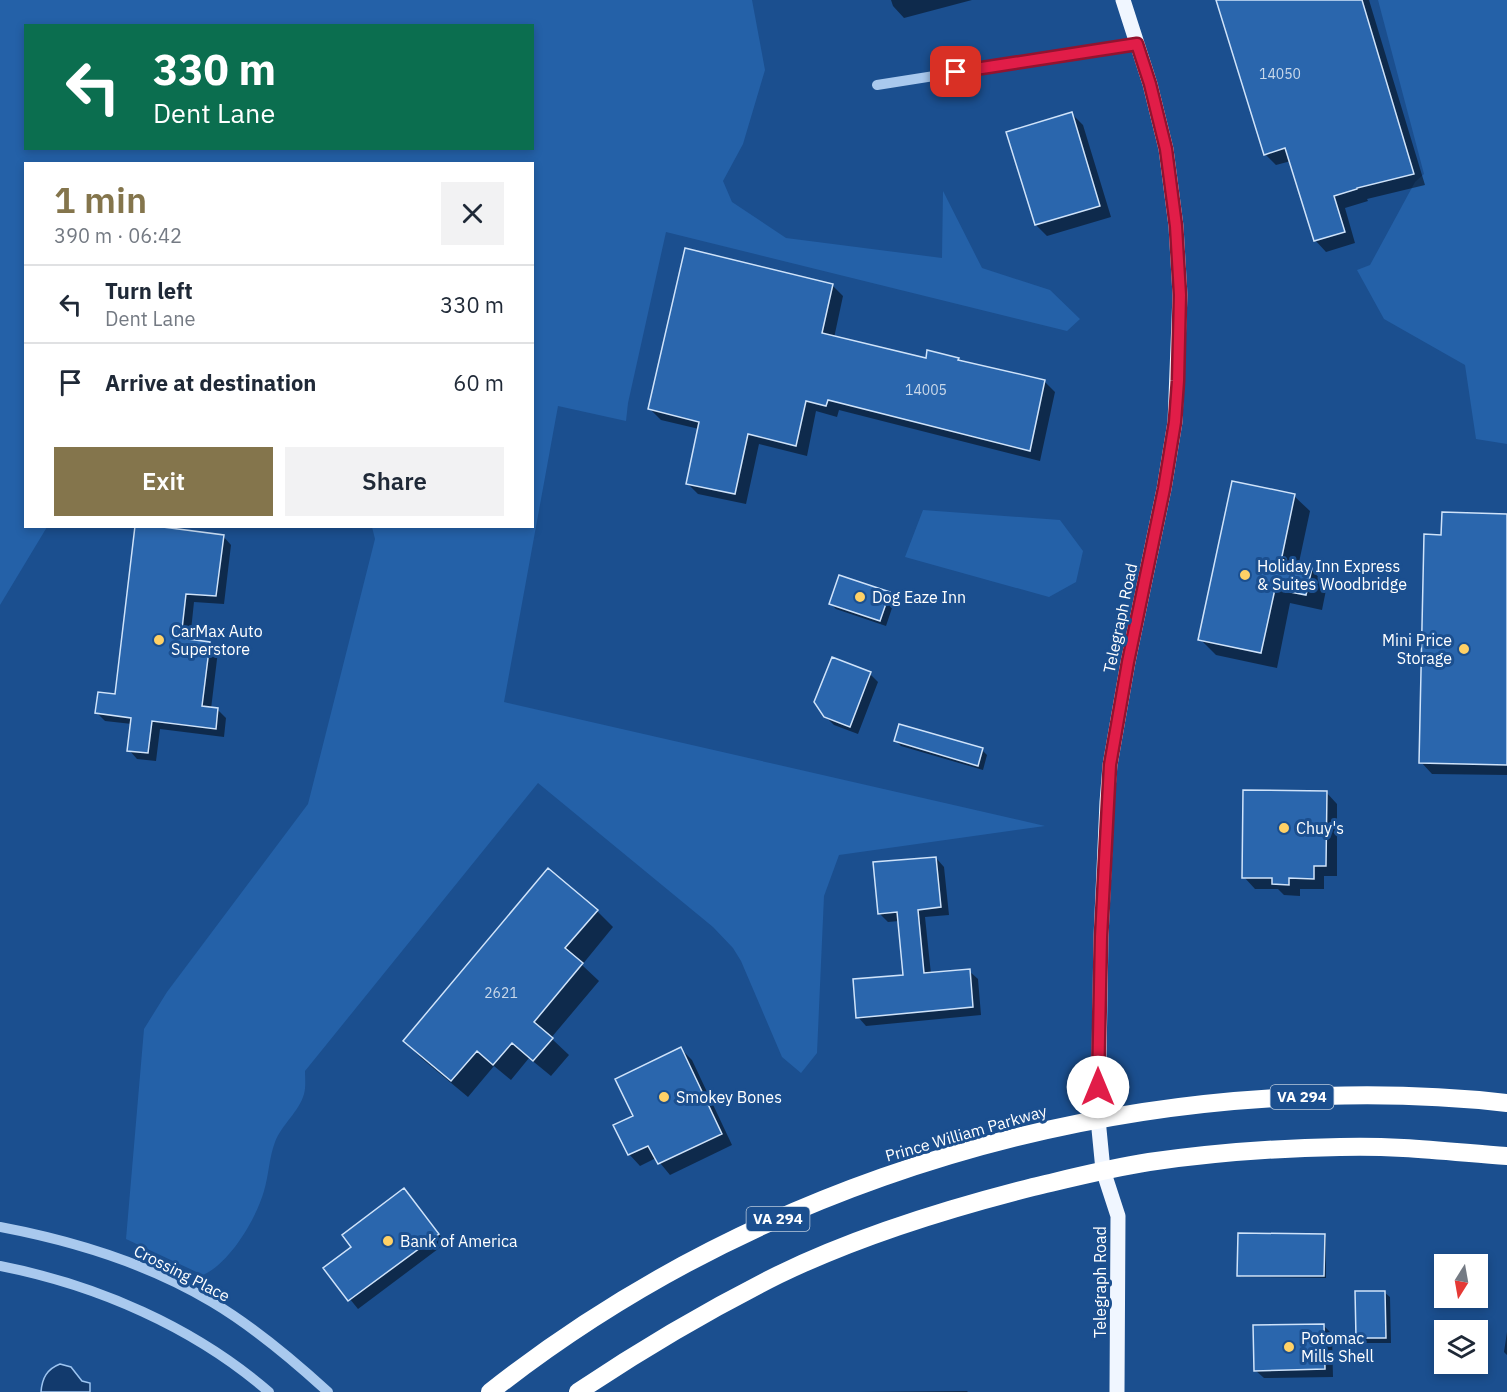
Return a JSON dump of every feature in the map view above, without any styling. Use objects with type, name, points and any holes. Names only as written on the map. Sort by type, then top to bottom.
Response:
[{"type":"highway","name":"Prince William Parkway","points":[[490,1392],[579,1328],[704,1255],[768,1223],[847,1190],[960,1151],[1098,1119],[1170,1107],[1271,1097],[1405,1096],[1507,1103]]},
{"type":"highway","points":[[578,1392],[645,1348],[719,1305],[780,1274],[843,1246],[983,1200],[1103,1170],[1148,1162],[1227,1153],[1341,1147],[1416,1149],[1507,1156]]},
{"type":"main road","name":"Telegraph Road","points":[[1118,1392],[1118,1216],[1103,1170],[1098,1119],[1101,937],[1110,765],[1175,422],[1180,295],[1176,226],[1166,149],[1150,84],[1123,0]]},
{"type":"street","points":[[877,85],[1137,44]]},
{"type":"street","name":"Crossing Place","points":[[0,1227],[70,1242],[132,1264],[171,1281],[244,1323],[328,1392]]},
{"type":"street","points":[[0,1266],[55,1279],[148,1314],[223,1358],[269,1392]]},
{"type":"shaded area","points":[[0,0],[752,0],[765,70],[743,144],[723,181],[732,202],[786,238],[942,258],[943,191],[982,268],[1050,290],[1080,319],[1067,331],[666,232],[626,421],[558,406],[504,702],[1045,826],[839,855],[824,896],[817,1053],[801,1073],[782,1057],[741,961],[733,948],[713,927],[538,783],[305,1071],[302,1100],[275,1142],[264,1191],[255,1214],[232,1251],[223,1261],[203,1275],[126,1239],[144,1029],[167,992],[308,804],[375,539],[372,528],[534,528],[534,162],[24,162],[24,528],[46,528],[0,605]]},
{"type":"shaded area","points":[[1378,0],[1507,0],[1507,444],[1476,439],[1465,365],[1384,319],[1357,270],[1370,265],[1415,182],[1424,174]]},
{"type":"shaded area","points":[[923,510],[1060,520],[1083,551],[1076,582],[1049,597],[905,557]]},
{"type":"shaded area","points":[[60,1364],[71,1367],[82,1381],[90,1383],[90,1392],[41,1392],[46,1375]]},
{"type":"building","points":[[1216,0],[1362,0],[1414,174],[1334,196],[1345,232],[1314,241],[1285,148],[1264,155]]},
{"type":"building","points":[[1072,112],[1100,206],[1035,225],[1006,132]]},
{"type":"building","points":[[685,248],[833,284],[822,333],[926,358],[927,350],[959,358],[958,360],[1045,380],[1030,451],[828,400],[826,406],[806,401],[796,446],[748,434],[735,494],[686,484],[699,422],[648,409]]},
{"type":"building","name":"Holiday Inn Express & Suites Woodbridge","points":[[1232,481],[1295,494],[1281,561],[1312,568],[1306,595],[1275,589],[1261,653],[1198,640]]},
{"type":"building","name":"Mini Price Storage","points":[[1442,512],[1507,514],[1507,765],[1419,763],[1424,534],[1441,535]]},
{"type":"building","name":"CarMax Auto Superstore","points":[[135,528],[170,528],[224,535],[216,596],[186,594],[181,638],[210,642],[202,706],[218,708],[216,729],[152,721],[148,753],[127,751],[131,718],[95,713],[98,692],[115,694]]},
{"type":"building","name":"Dog Eaze Inn","points":[[839,575],[890,592],[880,621],[829,604]]},
{"type":"building","points":[[832,657],[871,672],[850,727],[824,717],[814,702]]},
{"type":"building","points":[[899,724],[983,748],[978,766],[894,741]]},
{"type":"building","name":"Chuy's","points":[[1243,790],[1327,791],[1326,866],[1314,866],[1314,879],[1289,878],[1289,885],[1272,884],[1272,878],[1242,878]]},
{"type":"building","points":[[936,857],[941,907],[918,910],[924,973],[970,969],[973,1007],[856,1018],[853,979],[903,975],[897,912],[878,914],[873,862]]},
{"type":"building","points":[[548,868],[598,910],[565,948],[583,963],[534,1022],[553,1038],[533,1061],[512,1043],[493,1065],[477,1051],[451,1081],[403,1041]]},
{"type":"building","name":"Smokey Bones","points":[[681,1047],[722,1134],[658,1164],[648,1146],[628,1155],[613,1125],[633,1116],[615,1079]]},
{"type":"building","name":"Bank of America","points":[[404,1188],[439,1234],[348,1301],[323,1268],[351,1247],[342,1235]]},
{"type":"building","points":[[1238,1233],[1325,1234],[1324,1276],[1237,1276]]},
{"type":"building","points":[[1355,1291],[1385,1291],[1386,1338],[1356,1338]]},
{"type":"building","name":"Potomac Mills Shell","points":[[1324,1324],[1325,1369],[1254,1371],[1253,1325]]},
{"type":"place","name":"Holiday Inn Express & Suites Woodbridge","points":[[1245,575]]},
{"type":"place","name":"Dog Eaze Inn","points":[[860,597]]},
{"type":"place","name":"CarMax Auto Superstore","points":[[159,640]]},
{"type":"place","name":"Mini Price Storage","points":[[1464,649]]},
{"type":"place","name":"Chuy's","points":[[1284,828]]},
{"type":"place","name":"Smokey Bones","points":[[664,1097]]},
{"type":"place","name":"Bank of America","points":[[388,1241]]},
{"type":"place","name":"Potomac Mills Shell","points":[[1289,1347]]},
{"type":"route","points":[[956,72],[1137,44],[1150,84],[1166,149],[1176,226],[1180,295],[1178,381],[1175,422],[1164,489],[1128,662],[1110,765],[1101,937],[1098,1087]]}]
